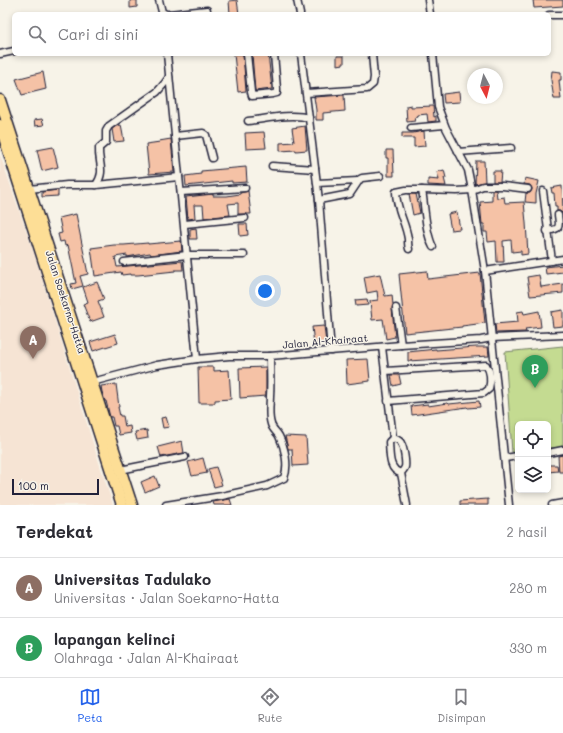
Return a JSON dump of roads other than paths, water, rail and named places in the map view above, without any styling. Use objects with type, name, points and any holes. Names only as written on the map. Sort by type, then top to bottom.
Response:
[{"type":"main road","name":"Jalan Soekarno-Hatta","points":[[0,100],[132,505]]},
{"type":"main road","name":"Jalan Soekarno-Hatta","points":[[0,125],[122,505]]},
{"type":"street","points":[[159,0],[162,12]]},
{"type":"street","points":[[297,0],[300,12]]},
{"type":"street","points":[[428,0],[430,12]]},
{"type":"street","points":[[188,12],[208,10]]},
{"type":"street","points":[[551,15],[563,15]]},
{"type":"street","points":[[0,54],[12,51]]},
{"type":"street","points":[[167,56],[198,359]]},
{"type":"street","points":[[247,56],[252,96],[277,93],[274,56]]},
{"type":"street","points":[[301,56],[319,200],[331,351]]},
{"type":"street","points":[[306,93],[367,88],[373,84],[374,77],[372,56]]},
{"type":"street","points":[[434,56],[438,107],[444,125],[468,170],[472,190],[485,271],[509,505]]},
{"type":"street","points":[[96,185],[102,173],[99,148],[106,141],[106,131],[109,126],[157,92],[169,77]]},
{"type":"street","points":[[248,121],[291,116],[309,118]]},
{"type":"street","points":[[411,128],[444,125]]},
{"type":"street","points":[[175,136],[203,133],[206,135],[212,158]]},
{"type":"street","points":[[458,152],[511,148]]},
{"type":"street","points":[[272,166],[315,169]]},
{"type":"street","points":[[319,200],[350,194],[358,181],[362,178],[380,176]]},
{"type":"street","points":[[29,189],[67,185],[96,185],[179,177]]},
{"type":"street","points":[[317,183],[358,181]]},
{"type":"street","points":[[408,249],[408,238],[396,197],[396,192],[406,190],[458,191],[472,190],[483,186],[502,186],[528,190]]},
{"type":"street","points":[[181,192],[245,188]]},
{"type":"street","points":[[422,190],[427,230],[433,247]]},
{"type":"street","points":[[543,190],[552,261]]},
{"type":"street","points":[[548,231],[559,227],[558,216]]},
{"type":"street","points":[[184,224],[246,218]]},
{"type":"street","points":[[124,262],[187,255],[244,255]]},
{"type":"street","points":[[485,271],[563,260]]},
{"type":"street","points":[[396,308],[401,345]]},
{"type":"street","name":"Jalan Al-Khairaat","points":[[92,382],[157,365],[198,359],[229,356],[270,356],[492,338],[563,335]]},
{"type":"street","points":[[382,347],[393,438]]},
{"type":"street","points":[[166,505],[222,496],[267,486],[284,478],[286,474],[286,456],[278,435],[272,428],[269,417],[271,385],[270,356]]},
{"type":"street","points":[[385,371],[486,365],[489,370],[491,381],[489,389],[484,393],[388,401]]},
{"type":"street","points":[[393,438],[389,442],[391,463],[393,468],[397,472],[401,473]]},
{"type":"street","points":[[393,438],[398,439],[404,451],[406,465],[401,473],[407,505]]},
{"type":"street","points":[[551,452],[563,450]]},
{"type":"street","points":[[505,458],[515,456]]},
{"type":"street","points":[[120,470],[185,458]]},
{"type":"street","points":[[552,505],[563,504]]},
{"type":"place","name":"Universitas Tadulako","points":[[33,359]]},
{"type":"place","name":"lapangan kelinci","points":[[535,388]]}]
